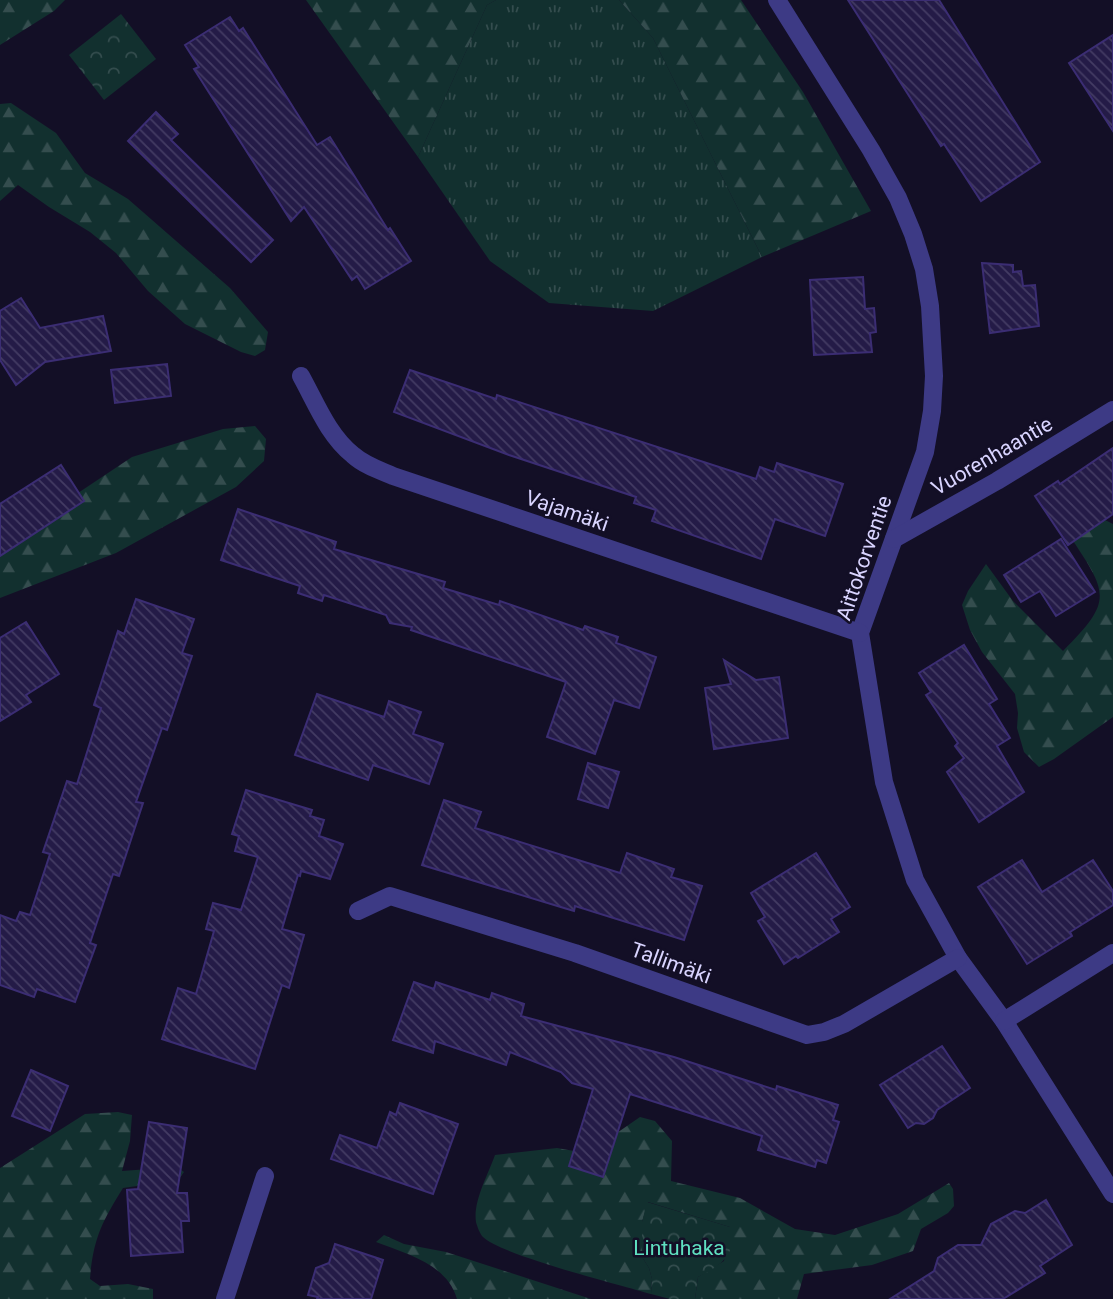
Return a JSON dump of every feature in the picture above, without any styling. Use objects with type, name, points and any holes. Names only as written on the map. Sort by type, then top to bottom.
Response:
[{"type":"street","name":"Aittokorventie","points":[[777,0],[898,198],[914,234],[930,306],[932,411],[925,452],[860,633],[884,782],[915,880],[958,958],[1004,1021],[1113,1194]]},
{"type":"street","name":"Vajamäki","points":[[301,376],[333,436],[353,456],[370,466],[860,633]]},
{"type":"street","name":"Vuorenhaantie","points":[[894,539],[997,481],[1113,410]]},
{"type":"street","name":"Tallimäki","points":[[358,911],[390,896],[575,953],[807,1035],[844,1024],[958,958]]},
{"type":"street","points":[[1004,1021],[1113,953]]},
{"type":"street","points":[[225,1299],[265,1176]]},
{"type":"green space","points":[[0,0],[65,0],[54,11],[0,45]]},
{"type":"green space","points":[[306,0],[496,0],[487,5],[418,157]]},
{"type":"green space","points":[[496,0],[619,0],[653,38],[762,257],[653,311],[549,303],[490,261],[418,157],[487,5]]},
{"type":"green space","points":[[619,0],[741,0],[803,92],[871,211],[762,257],[653,38]]},
{"type":"green space","points":[[121,14],[156,59],[104,100],[69,55]]},
{"type":"green space","points":[[11,103],[56,133],[85,173],[128,199],[230,288],[268,332],[265,350],[255,356],[241,352],[185,324],[148,291],[116,253],[90,232],[18,185],[0,201],[0,104]]},
{"type":"green space","points":[[255,426],[266,439],[264,461],[236,487],[116,553],[0,598],[0,502],[4,505],[72,497],[132,457],[223,429]]},
{"type":"green space","points":[[1105,520],[1113,524],[1113,717],[1039,767],[1024,752],[1017,728],[1015,694],[982,652],[970,630],[962,605],[986,564],[1013,601],[1063,651],[1091,620],[1100,596],[1092,571],[1069,535]]},
{"type":"green space","points":[[118,1112],[132,1115],[130,1141],[122,1171],[177,1167],[184,1172],[178,1180],[123,1188],[100,1231],[93,1253],[90,1279],[100,1286],[128,1284],[153,1289],[153,1299],[0,1299],[0,1168],[85,1114]]},
{"type":"green space","points":[[640,1117],[655,1121],[672,1141],[671,1181],[740,1198],[795,1229],[835,1235],[898,1214],[949,1183],[953,1189],[954,1206],[948,1213],[921,1229],[913,1251],[872,1265],[804,1274],[797,1299],[695,1299],[698,1277],[724,1261],[730,1227],[648,1202],[642,1222],[642,1257],[652,1279],[651,1294],[536,1261],[494,1244],[482,1236],[476,1222],[477,1205],[495,1155],[557,1148],[574,1151],[569,1166]]},
{"type":"green space","name":"Lintuhaka","points":[[647,1202],[730,1227],[732,1245],[729,1252],[714,1268],[698,1277],[695,1299],[670,1299],[651,1294],[652,1279],[642,1257],[642,1222]]},
{"type":"green space","points":[[384,1235],[404,1244],[446,1252],[591,1299],[457,1299],[452,1287],[435,1269],[413,1256],[376,1242]]},
{"type":"building","points":[[848,0],[939,0],[1040,162],[981,201],[944,144],[941,146]]},
{"type":"building","points":[[230,17],[239,31],[243,28],[317,145],[330,137],[388,230],[390,228],[411,261],[365,289],[357,276],[352,280],[304,207],[291,221],[194,69],[199,67],[185,45]]},
{"type":"building","points":[[1113,35],[1113,131],[1069,63]]},
{"type":"building","points":[[156,112],[178,134],[171,140],[273,240],[251,262],[128,141]]},
{"type":"building","points":[[982,263],[1013,265],[1013,272],[1021,271],[1023,286],[1035,285],[1039,326],[990,333]]},
{"type":"building","points":[[863,277],[865,309],[874,308],[876,332],[870,333],[872,352],[814,355],[810,280]]},
{"type":"building","points":[[21,298],[40,328],[103,316],[111,351],[45,362],[16,385],[0,360],[0,311]]},
{"type":"building","points":[[167,364],[171,396],[115,403],[111,370]]},
{"type":"building","points":[[410,370],[496,399],[497,395],[756,479],[760,467],[774,472],[777,463],[843,484],[825,536],[775,519],[761,559],[652,521],[656,510],[634,503],[636,497],[509,455],[394,412]]},
{"type":"building","points":[[1113,448],[1113,514],[1068,545],[1035,496],[1058,481],[1060,484]]},
{"type":"building","points":[[61,465],[84,501],[0,556],[0,504]]},
{"type":"building","points":[[238,509],[336,542],[334,549],[445,582],[443,588],[499,605],[500,601],[583,630],[585,626],[618,637],[616,643],[656,657],[639,708],[614,700],[595,754],[547,737],[566,682],[411,630],[412,627],[390,623],[386,615],[324,595],[322,601],[298,593],[300,586],[221,560]]},
{"type":"building","points":[[1061,539],[1095,592],[1056,616],[1040,591],[1021,602],[1004,575]]},
{"type":"building","points":[[136,599],[194,619],[182,653],[192,656],[167,730],[162,728],[136,802],[143,803],[119,876],[113,874],[90,943],[96,945],[75,1002],[37,989],[34,997],[0,985],[0,915],[16,921],[20,912],[30,915],[50,854],[43,852],[67,781],[77,784],[101,708],[94,705],[118,631],[124,634]]},
{"type":"building","points":[[26,622],[59,674],[26,695],[31,702],[0,721],[0,638]]},
{"type":"building","points":[[964,645],[997,699],[989,704],[1010,738],[997,746],[1024,792],[979,822],[947,772],[964,758],[955,746],[958,743],[926,695],[931,692],[919,673]]},
{"type":"building","points":[[724,660],[756,680],[779,677],[788,738],[714,749],[705,688],[731,684]]},
{"type":"building","points":[[317,694],[384,717],[389,701],[421,712],[413,734],[443,744],[429,784],[373,765],[368,780],[295,755]]},
{"type":"building","points":[[588,763],[619,772],[608,808],[578,799]]},
{"type":"building","points":[[246,790],[312,810],[310,816],[324,820],[319,836],[343,844],[330,879],[301,871],[300,876],[298,875],[282,929],[304,935],[289,988],[282,985],[255,1069],[162,1039],[178,988],[196,994],[214,931],[206,929],[213,903],[241,910],[258,857],[235,851],[239,836],[232,834]]},
{"type":"building","points":[[444,800],[481,812],[475,828],[620,873],[627,853],[674,869],[671,877],[702,886],[684,940],[575,906],[574,911],[422,865]]},
{"type":"building","points":[[816,853],[850,907],[831,919],[839,932],[784,964],[758,921],[765,917],[751,893]]},
{"type":"building","points":[[1022,860],[1042,892],[1093,860],[1113,891],[1113,905],[1070,932],[1072,936],[1027,964],[978,887]]},
{"type":"building","points":[[414,982],[434,989],[436,982],[490,1000],[492,993],[524,1004],[521,1016],[674,1057],[776,1090],[777,1086],[838,1105],[833,1120],[839,1122],[826,1163],[817,1160],[815,1167],[758,1150],[762,1136],[630,1094],[603,1177],[569,1166],[593,1089],[572,1083],[561,1072],[510,1052],[506,1065],[435,1041],[433,1053],[393,1040]]},
{"type":"building","points":[[942,1046],[970,1088],[937,1110],[933,1118],[924,1124],[916,1123],[908,1128],[880,1085]]},
{"type":"building","points":[[31,1070],[68,1086],[50,1131],[12,1116]]},
{"type":"building","points":[[400,1103],[458,1124],[433,1194],[331,1159],[340,1135],[377,1148],[390,1112],[396,1115]]},
{"type":"building","points":[[149,1122],[187,1128],[177,1193],[187,1193],[189,1221],[181,1221],[183,1252],[131,1256],[127,1190],[138,1189]]},
{"type":"building","points":[[1046,1200],[1072,1245],[1040,1266],[1045,1273],[1003,1299],[890,1299],[934,1271],[938,1258],[958,1245],[981,1245],[991,1224],[1015,1211],[1025,1213]]},
{"type":"building","points":[[335,1244],[383,1260],[371,1299],[317,1299],[318,1297],[308,1295],[316,1268],[329,1263]]}]
